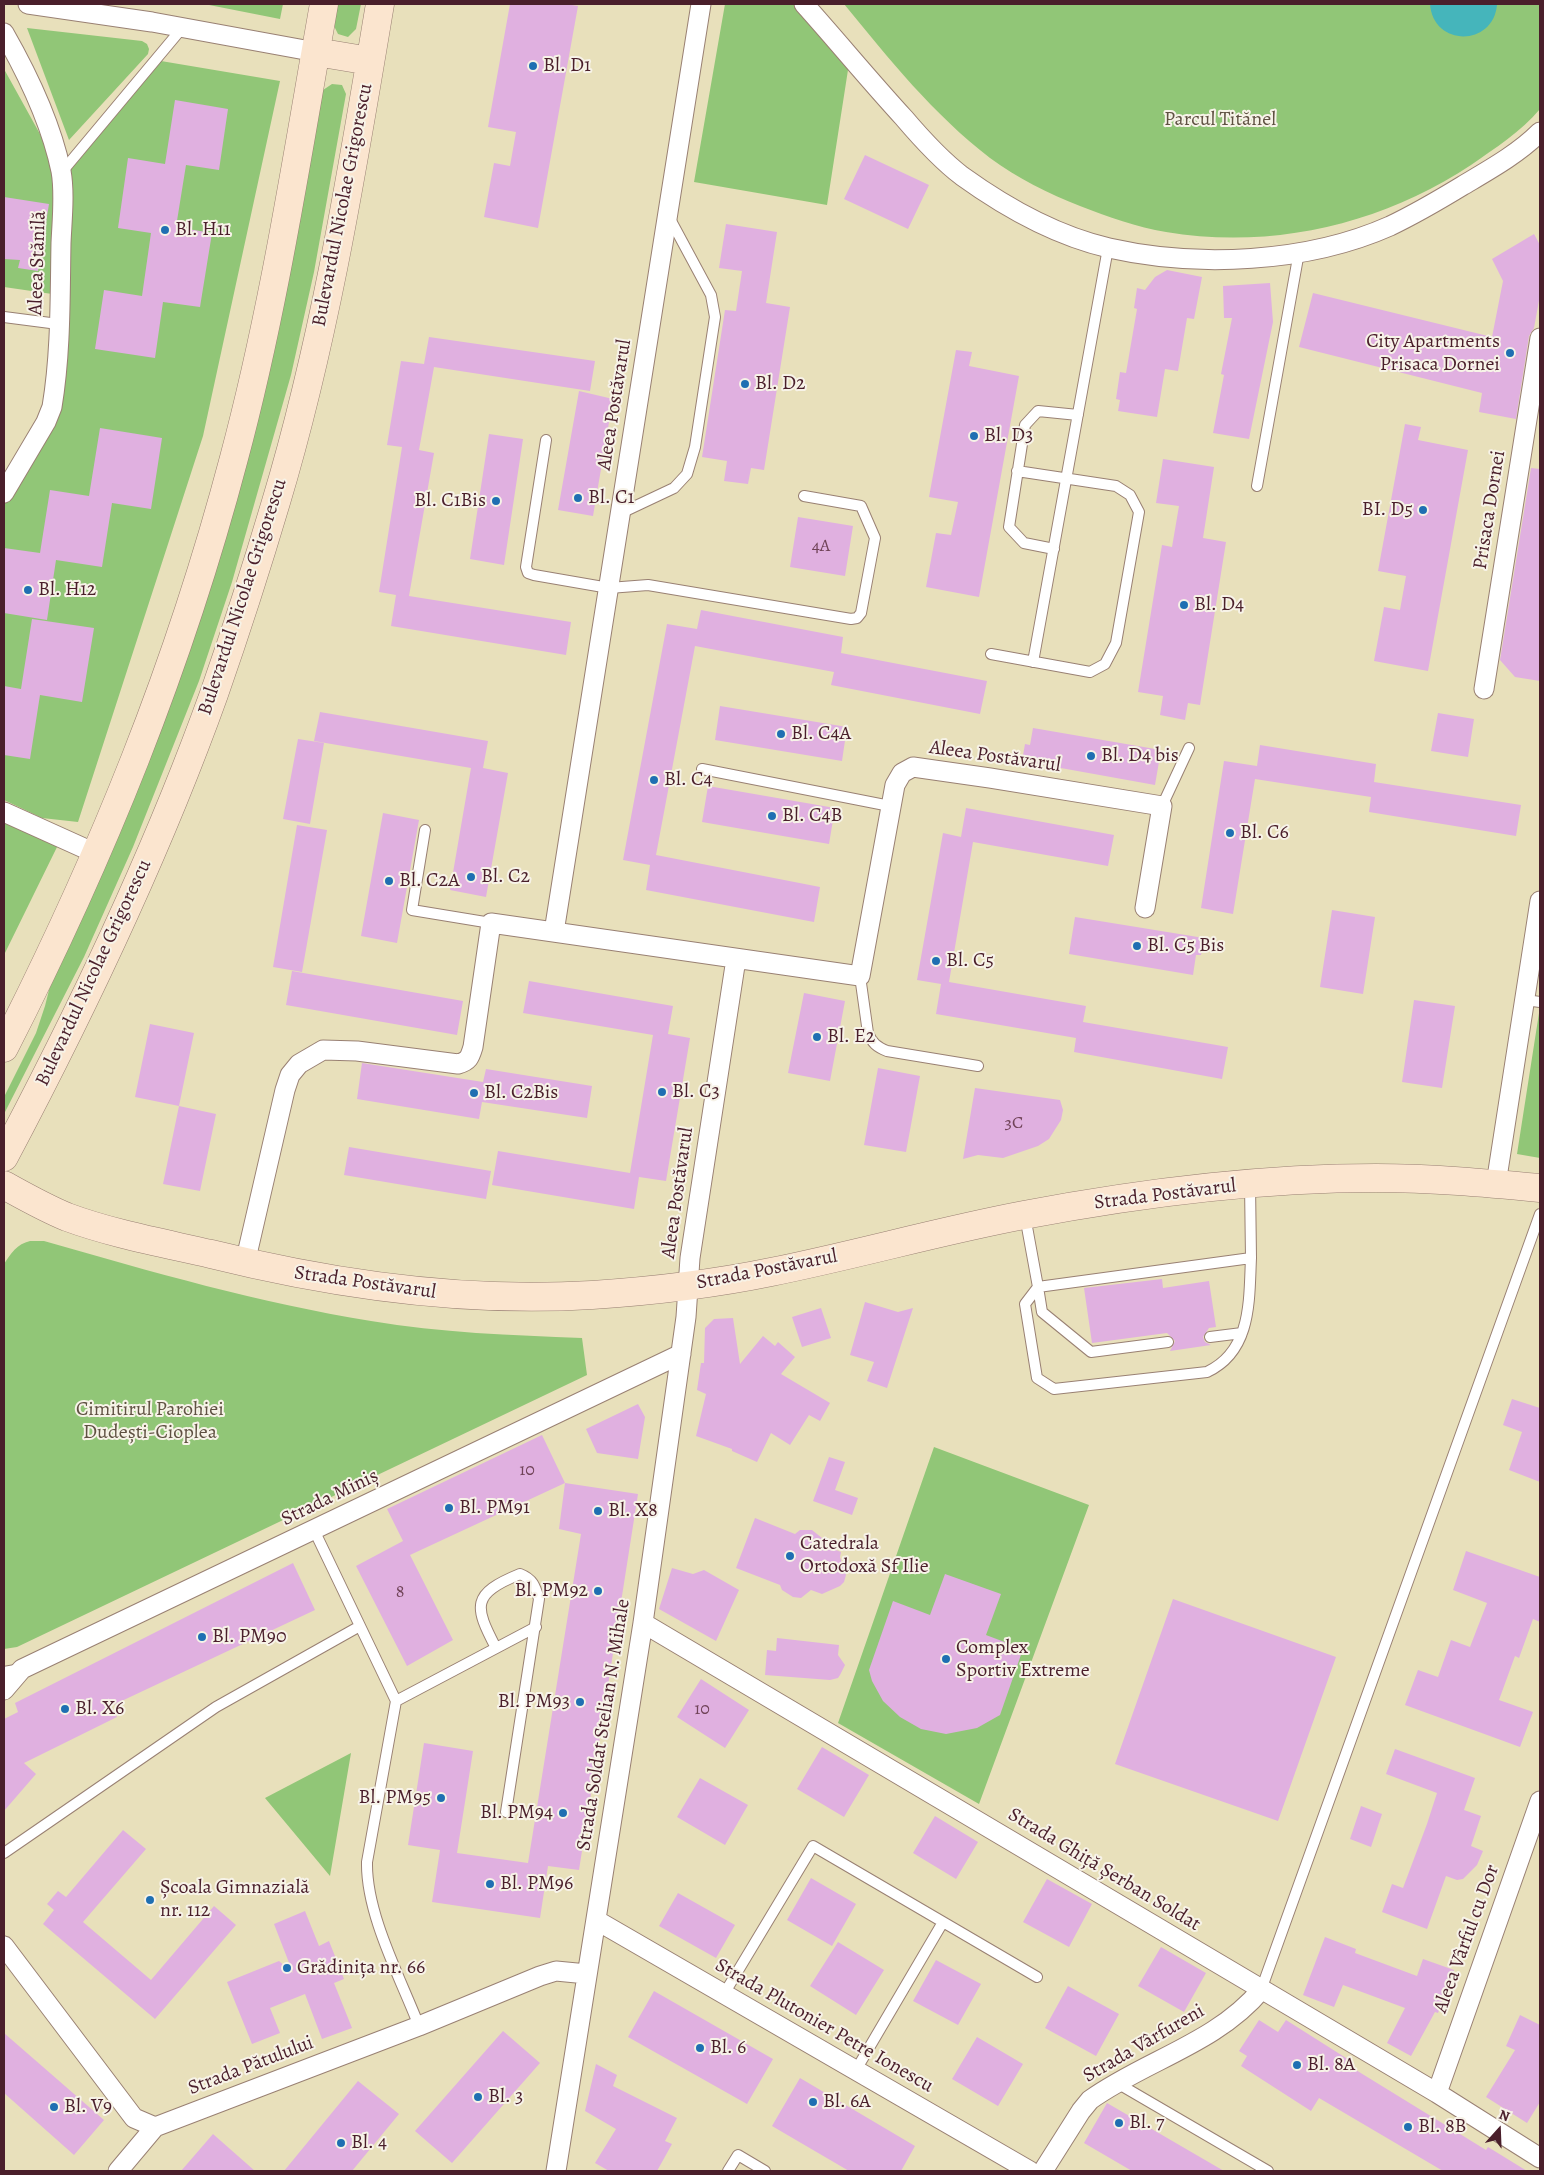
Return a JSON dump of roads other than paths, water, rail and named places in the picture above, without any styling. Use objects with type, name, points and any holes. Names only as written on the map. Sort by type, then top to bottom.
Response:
[{"type":"main road","points":[[4,1048],[37,983],[97,854],[143,742],[195,594],[234,460],[260,351],[280,253],[324,4]]},
{"type":"main road","name":"Bulevardul Nicolae Grigorescu","points":[[4,1157],[78,1014],[128,905],[190,755],[216,686],[276,500],[311,368],[332,269],[380,4]]},
{"type":"main road","points":[[316,52],[370,61]]},
{"type":"main road","name":"Strada Postăvarul","points":[[4,1185],[46,1208],[69,1217],[108,1229],[245,1263],[338,1282],[442,1294],[485,1296],[592,1295],[688,1286],[774,1272],[923,1236],[1025,1215],[1164,1192],[1250,1184],[1374,1178],[1540,1188]]},
{"type":"street","points":[[28,4],[152,22],[316,52]]},
{"type":"street","points":[[142,4],[152,22]]},
{"type":"street","name":"Aleea Postăvarul","points":[[554,932],[701,4]]},
{"type":"street","points":[[804,4],[914,130],[959,174],[1026,215],[1059,230],[1108,248],[1172,258],[1212,259],[1299,252],[1354,239],[1389,226],[1448,195],[1499,164],[1540,132]]},
{"type":"street","name":"Aleea Stănilă","points":[[4,33],[30,84],[44,118],[61,173],[62,197],[58,324],[52,407],[46,422],[4,492]]},
{"type":"street","name":"Prisaca Dornei","points":[[1484,689],[1534,421],[1540,338]]},
{"type":"street","name":"Aleea Postăvarul","points":[[860,976],[890,806],[895,784],[902,773],[913,768],[990,778],[1162,806]]},
{"type":"street","points":[[1145,908],[1162,806]]},
{"type":"street","points":[[4,812],[97,854]]},
{"type":"street","points":[[1496,1184],[1532,1001],[1540,901]]},
{"type":"street","points":[[245,1263],[290,1074],[299,1064],[323,1050],[357,1051],[458,1064],[465,1062],[470,1057],[473,1047],[491,923],[860,976]]},
{"type":"street","name":"Aleea Postăvarul","points":[[688,1286],[690,1258],[736,959]]},
{"type":"street","name":"Strada Soldat Stelian N. Mihale","points":[[556,2171],[643,1623],[681,1354],[688,1286]]},
{"type":"street","name":"Strada Miniș","points":[[4,1690],[13,1670],[314,1530],[681,1354]]},
{"type":"street","name":"Strada Ghiță Șerban Soldat","points":[[643,1623],[1437,2093],[1540,2158]]},
{"type":"street","name":"Aleea Vârful cu Dor","points":[[1437,2093],[1540,1801]]},
{"type":"street","name":"Strada Plutonier Petre Ionescu","points":[[596,1920],[1030,2171]]},
{"type":"street","points":[[4,1946],[134,2118],[155,2127],[118,2171]]},
{"type":"street","name":"Strada Pătulului","points":[[155,2127],[419,2026],[556,1971],[587,1974]]},
{"type":"street","name":"Strada Vârfureni","points":[[1043,2171],[1081,2110],[1090,2100],[1229,2020],[1250,2003],[1261,1990]]},
{"type":"lane","points":[[61,173],[183,28]]},
{"type":"lane","points":[[621,513],[674,488],[687,474],[695,447],[715,318],[711,295],[668,214]]},
{"type":"lane","points":[[1033,662],[1108,248]]},
{"type":"lane","points":[[1257,486],[1299,252]]},
{"type":"lane","points":[[4,316],[58,324]]},
{"type":"lane","points":[[1054,549],[1024,544],[1009,527],[1025,425],[1038,411],[1078,415]]},
{"type":"lane","points":[[546,440],[526,567],[528,573],[609,588],[648,585],[850,619],[857,618],[861,613],[875,538],[861,506],[804,496]]},
{"type":"lane","points":[[991,654],[1090,672],[1105,664],[1116,643],[1138,512],[1130,496],[1116,486],[1067,477],[1017,471]]},
{"type":"lane","points":[[1162,806],[1189,748]]},
{"type":"lane","points":[[702,769],[890,806]]},
{"type":"lane","points":[[425,830],[412,910],[491,923]]},
{"type":"lane","points":[[860,976],[868,1033],[871,1041],[877,1047],[887,1051],[978,1066]]},
{"type":"lane","points":[[1250,1184],[1251,1258],[1249,1314],[1242,1333],[1219,1366],[1207,1372],[1054,1389],[1037,1378],[1025,1304],[1038,1287],[1251,1258]]},
{"type":"lane","points":[[1261,1990],[1540,1214]]},
{"type":"lane","points":[[1025,1215],[1042,1312],[1091,1352],[1168,1342]]},
{"type":"lane","points":[[1210,1337],[1242,1333]]},
{"type":"lane","points":[[314,1530],[396,1700],[367,1862],[367,1874],[372,1908],[419,2026]]},
{"type":"lane","points":[[496,1648],[482,1621],[479,1606],[488,1592],[503,1581],[520,1574],[529,1578],[535,1586],[539,1599],[506,1812]]},
{"type":"lane","points":[[4,1853],[216,1707],[360,1626]]},
{"type":"lane","points":[[396,1700],[536,1627]]},
{"type":"lane","points":[[724,1994],[813,1846],[1037,1977]]},
{"type":"lane","points":[[856,2070],[943,1922]]},
{"type":"lane","points":[[1117,2083],[1268,2171]]},
{"type":"lane","points":[[728,2171],[738,2155],[765,2171]]},
{"type":"water","points":[[1430,4],[1497,5],[1493,19],[1485,29],[1475,34],[1463,36],[1451,34],[1441,28],[1434,18]]},
{"type":"place","name":"Bl. D1","points":[[533,66]]},
{"type":"place","name":"Bl. H11","points":[[165,230]]},
{"type":"place","name":"City Apartments Prisaca Dornei","points":[[1510,353]]},
{"type":"place","name":"Bl. D2","points":[[745,384]]},
{"type":"place","name":"Bl. D3","points":[[974,436]]},
{"type":"place","name":"Bl. C1","points":[[578,498]]},
{"type":"place","name":"Bl. C1Bis","points":[[496,501]]},
{"type":"place","name":"BI. D5","points":[[1423,510]]},
{"type":"place","name":"Bl. H12","points":[[28,590]]},
{"type":"place","name":"Bl. D4","points":[[1184,605]]},
{"type":"place","name":"Bl. C4A","points":[[781,734]]},
{"type":"place","name":"Bl. D4 bis","points":[[1091,756]]},
{"type":"place","name":"Bl. C4","points":[[654,780]]},
{"type":"place","name":"Bl. C4B","points":[[772,816]]},
{"type":"place","name":"Bl. C6","points":[[1230,833]]},
{"type":"place","name":"Bl. C2","points":[[471,877]]},
{"type":"place","name":"Bl. C2A","points":[[389,881]]},
{"type":"place","name":"Bl. C5 Bis","points":[[1137,946]]},
{"type":"place","name":"Bl. C5","points":[[936,961]]},
{"type":"place","name":"Bl. E2","points":[[817,1037]]},
{"type":"place","name":"Bl. C3","points":[[662,1092]]},
{"type":"place","name":"Bl. C2Bis","points":[[474,1093]]},
{"type":"place","name":"Bl. PM91","points":[[449,1508]]},
{"type":"place","name":"Bl. X8","points":[[598,1511]]},
{"type":"place","name":"Catedrala Ortodoxă Sf Ilie","points":[[790,1556]]},
{"type":"place","name":"Bl. PM92","points":[[598,1591]]},
{"type":"place","name":"Bl. PM90","points":[[202,1637]]},
{"type":"place","name":"Complex Sportiv Extreme","points":[[946,1659]]},
{"type":"place","name":"Bl. PM93","points":[[580,1702]]},
{"type":"place","name":"Bl. X6","points":[[65,1709]]},
{"type":"place","name":"Bl. PM95","points":[[441,1798]]},
{"type":"place","name":"Bl. PM94","points":[[563,1813]]},
{"type":"place","name":"Bl. PM96","points":[[490,1884]]},
{"type":"place","name":"Școala Gimnazială nr. 112","points":[[150,1900]]},
{"type":"place","name":"Grădinița nr. 66","points":[[287,1968]]},
{"type":"place","name":"Bl. 6","points":[[700,2048]]},
{"type":"place","name":"Bl. 8A","points":[[1297,2065]]},
{"type":"place","name":"Bl. 3","points":[[478,2097]]},
{"type":"place","name":"Bl. 6A","points":[[813,2102]]},
{"type":"place","name":"Bl. V9","points":[[54,2107]]},
{"type":"place","name":"Bl. 7","points":[[1119,2123]]},
{"type":"place","name":"Bl. 8B","points":[[1408,2127]]},
{"type":"place","name":"Bl. 4","points":[[341,2143]]},
{"type":"park label","name":"Parcul Titănel","points":[[1220,120]]},
{"type":"park label","name":"Cimitirul Parohiei Dudești-Cioplea","points":[[150,1422]]}]
